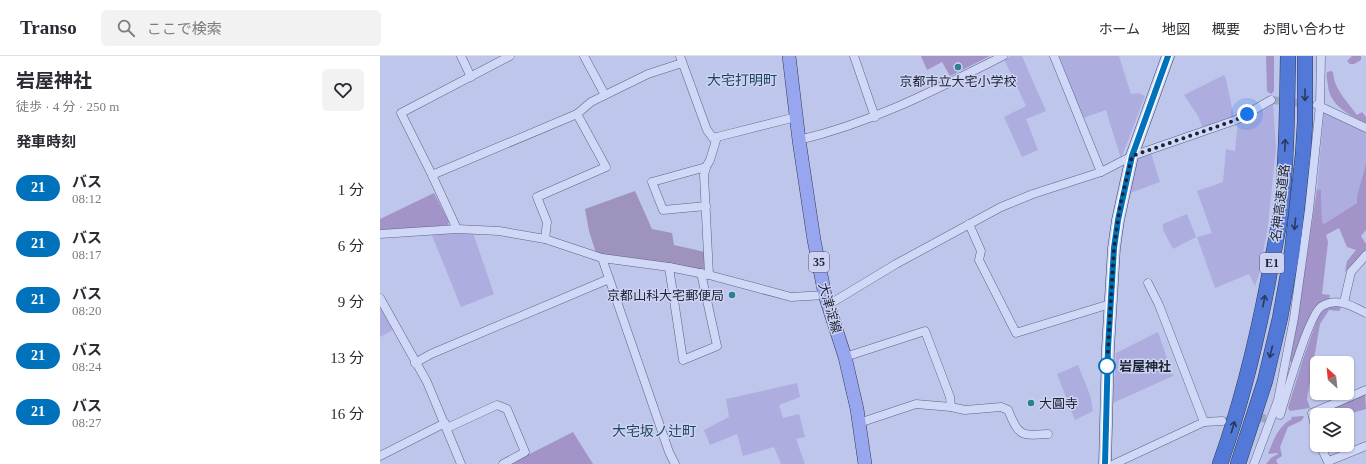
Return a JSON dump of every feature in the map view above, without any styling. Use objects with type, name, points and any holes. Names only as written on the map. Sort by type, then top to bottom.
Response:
[{"type":"highway","name":"名神高速道路","points":[[1220,464],[1233,427],[1247,377],[1261,316],[1281,211],[1285,161],[1288,56]]},
{"type":"highway","name":"名神高速道路","points":[[1238,464],[1264,381],[1280,318],[1292,252],[1303,154],[1305,122],[1305,56]]},
{"type":"main road","name":"大津淀線","points":[[789,56],[799,140],[814,240],[826,300],[845,357],[859,423],[865,464]]},
{"type":"street","points":[[460,56],[471,77]]},
{"type":"street","points":[[457,229],[402,113],[510,56]]},
{"type":"street","points":[[584,56],[605,95]]},
{"type":"street","points":[[854,56],[874,118]]},
{"type":"street","points":[[799,140],[823,135],[874,118],[921,98],[1004,56]]},
{"type":"street","points":[[1054,56],[1100,172]]},
{"type":"street","points":[[1105,464],[1107,356],[1110,304],[1114,248],[1120,206],[1132,156],[1168,56]]},
{"type":"street","points":[[1254,464],[1269,417],[1278,400],[1294,318],[1309,210],[1321,56]]},
{"type":"street","points":[[432,175],[577,114],[591,102],[648,74],[681,60],[707,130],[713,138],[796,117]]},
{"type":"street","points":[[380,234],[457,229],[499,232],[545,239],[602,258],[669,267],[705,274],[791,297],[826,300],[1001,207],[1033,194],[1100,172],[1132,156],[1236,120],[1271,100]]},
{"type":"street","points":[[1318,105],[1366,128]]},
{"type":"street","points":[[545,239],[547,222],[537,197],[606,167],[577,114]]},
{"type":"street","points":[[669,267],[683,360],[717,346],[705,274],[706,206],[704,175],[717,137]]},
{"type":"street","points":[[706,167],[652,182],[663,210],[706,206]]},
{"type":"street","points":[[968,224],[981,251],[979,260],[1016,333],[1110,304]]},
{"type":"street","points":[[1344,302],[1351,272],[1366,255]]},
{"type":"street","points":[[602,258],[669,452],[675,464]]},
{"type":"street","points":[[415,364],[432,354],[609,279]]},
{"type":"street","points":[[1148,283],[1159,305],[1204,422]]},
{"type":"street","points":[[380,298],[415,364],[427,382],[461,464]]},
{"type":"street","points":[[1269,417],[1284,414],[1294,368],[1315,314],[1322,306],[1334,302],[1344,302],[1366,313]]},
{"type":"street","points":[[845,357],[925,331],[950,397],[951,408]]},
{"type":"street","points":[[1324,408],[1366,390]]},
{"type":"street","points":[[859,423],[916,404],[965,410],[1001,407],[1008,410],[1016,429],[1027,436],[1048,434]]},
{"type":"street","points":[[380,456],[446,425],[497,405],[507,409],[525,452],[503,464]]},
{"type":"street","points":[[1114,464],[1204,422],[1222,421]]},
{"type":"street","points":[[1324,452],[1329,463],[1366,446]]},
{"type":"shaded area","name":"京都市立大宅小学校","points":[[921,56],[990,56],[950,76],[942,62],[927,70]]},
{"type":"shaded area","points":[[1011,56],[1022,56],[1046,111],[1026,119],[1038,150],[1022,157],[1004,117],[1026,106],[1004,59]]},
{"type":"shaded area","points":[[1059,56],[1119,56],[1131,94],[1138,93],[1145,96],[1121,159],[1106,110],[1083,118]]},
{"type":"shaded area","points":[[1266,56],[1274,56],[1274,91],[1271,94],[1267,91]]},
{"type":"shaded area","points":[[1352,56],[1361,56],[1361,60],[1354,64],[1350,64],[1347,61]]},
{"type":"shaded area","points":[[1327,72],[1333,72],[1336,84],[1342,95],[1357,115],[1362,112],[1366,117],[1366,123],[1347,113],[1336,104],[1329,92]]},
{"type":"shaded area","points":[[1224,75],[1234,117],[1203,129],[1198,116],[1184,95]]},
{"type":"shaded area","points":[[1273,103],[1276,148],[1268,225],[1260,271],[1255,286],[1249,274],[1215,288],[1197,237],[1212,233],[1197,191],[1223,182],[1226,149],[1235,151],[1238,121]]},
{"type":"shaded area","points":[[1324,111],[1366,132],[1366,163],[1357,196],[1357,203],[1324,224],[1322,222],[1321,190],[1317,189]]},
{"type":"shaded area","points":[[1151,153],[1160,182],[1130,193],[1137,157]]},
{"type":"shaded area","points":[[1366,163],[1366,230],[1361,236],[1366,244],[1366,250],[1345,272],[1347,261],[1356,250],[1347,247],[1339,228],[1326,235],[1328,242],[1322,294],[1330,295],[1329,299],[1320,303],[1314,308],[1294,360],[1292,362],[1289,361],[1317,189],[1321,190],[1322,222],[1324,224],[1357,203],[1357,196]]},
{"type":"shaded area","points":[[635,191],[652,229],[672,233],[674,245],[705,252],[707,268],[702,271],[596,253],[589,231],[585,209]]},
{"type":"shaded area","points":[[434,193],[449,222],[449,225],[380,231],[380,219]]},
{"type":"shaded area","points":[[1187,214],[1196,237],[1173,249],[1163,230],[1163,224]]},
{"type":"shaded area","points":[[431,233],[473,233],[494,294],[461,307]]},
{"type":"shaded area","points":[[1330,306],[1339,306],[1341,308],[1339,311],[1329,310],[1320,324],[1314,356],[1310,356],[1310,382],[1307,399],[1310,408],[1290,411],[1288,408],[1319,314]]},
{"type":"shaded area","points":[[380,307],[393,330],[380,337]]},
{"type":"shaded area","points":[[1158,332],[1173,376],[1113,403],[1116,353]]},
{"type":"shaded area","points":[[1078,365],[1090,395],[1093,411],[1075,420],[1057,374]]},
{"type":"shaded area","points":[[797,383],[800,397],[779,405],[783,418],[799,414],[805,437],[796,439],[805,464],[781,464],[774,447],[743,456],[737,434],[710,445],[704,430],[729,417],[726,399]]},
{"type":"shaded area","points":[[1365,394],[1366,409],[1354,412],[1354,408],[1334,408],[1354,400]]},
{"type":"shaded area","points":[[1291,417],[1304,417],[1301,421],[1288,427],[1280,447],[1282,456],[1276,460],[1278,464],[1266,464],[1271,458],[1278,454],[1268,454],[1274,439],[1283,426],[1292,419]]},
{"type":"shaded area","points":[[573,432],[593,464],[510,464]]},
{"type":"tunnel","points":[[1271,100],[1308,104]]},
{"type":"tunnel","points":[[1222,421],[1266,418]]},
{"type":"bus line","name":"21","points":[[1105,464],[1108,348],[1112,275],[1120,206],[1132,156],[1168,56]]},
{"type":"place","name":"京都市立大宅小学校","points":[[958,67]]},
{"type":"place","name":"京都山科大宅郵便局","points":[[732,295]]},
{"type":"place","name":"岩屋神社","points":[[1107,366]]},
{"type":"place","name":"大圓寺","points":[[1031,403]]},
{"type":"district","name":"大宅打明町","points":[[742,80]]},
{"type":"district","name":"大宅坂ノ辻町","points":[[654,431]]},
{"type":"route","points":[[1107,366],[1114,248],[1120,206],[1132,156],[1236,120],[1247,114]]}]
